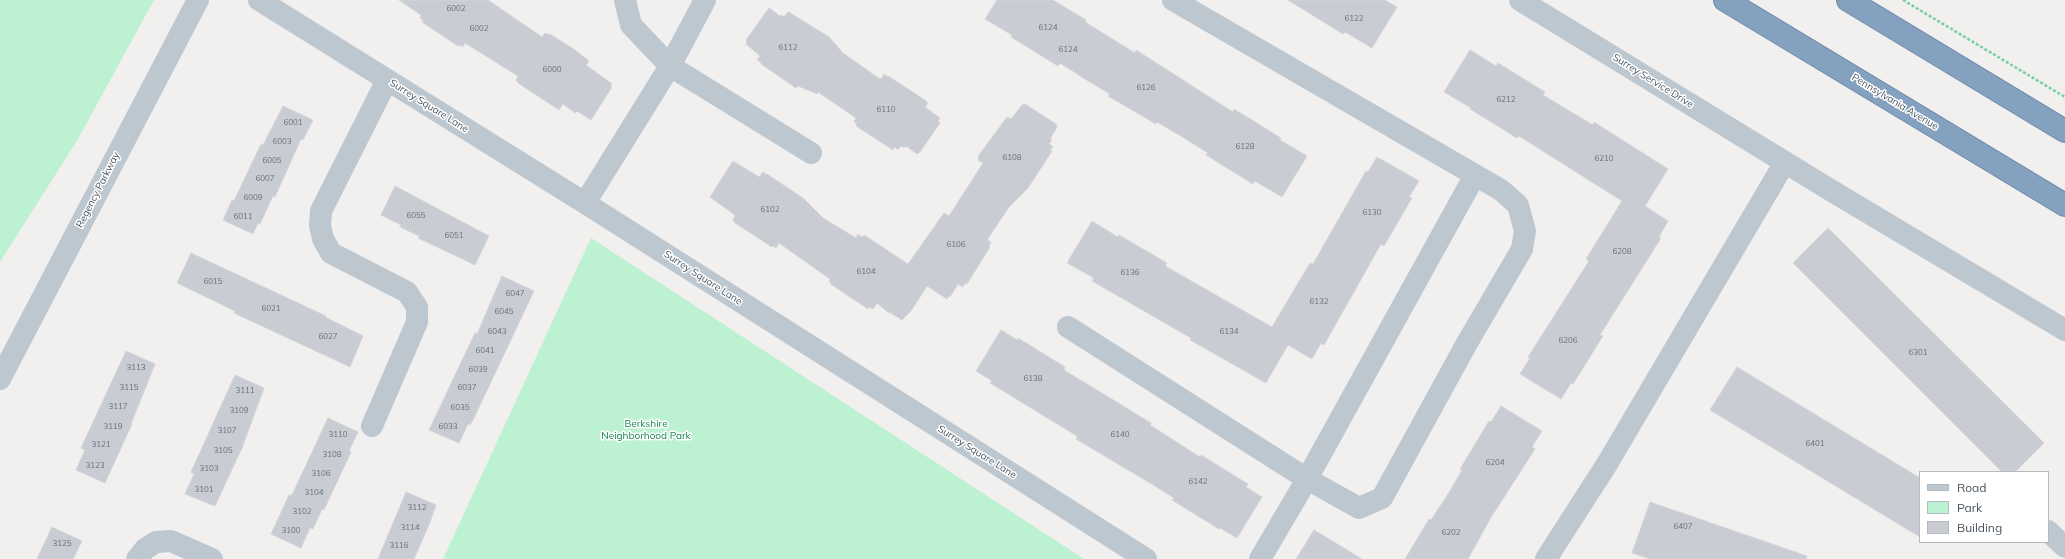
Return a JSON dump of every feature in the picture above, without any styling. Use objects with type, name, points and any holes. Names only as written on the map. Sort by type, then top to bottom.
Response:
[{"type":"highway","name":"Pennsylvania Avenue","points":[[1725,0],[2065,205]]},
{"type":"highway","points":[[1848,0],[2065,131]]},
{"type":"street","name":"Regency Parkway","points":[[0,380],[198,0]]},
{"type":"street","name":"Surrey Square Lane","points":[[259,0],[585,203],[1146,559]]},
{"type":"street","points":[[625,0],[631,25],[670,66],[811,153]]},
{"type":"street","points":[[585,203],[670,66],[705,0]]},
{"type":"street","points":[[1068,327],[1307,479],[1359,508],[1382,498],[1467,343],[1522,249],[1525,231],[1518,205],[1501,190],[1173,0]]},
{"type":"street","name":"Surrey Service Drive","points":[[1520,0],[1785,162],[2065,330]]},
{"type":"street","points":[[372,426],[417,322],[417,307],[408,292],[331,253],[323,239],[320,225],[321,211],[387,80]]},
{"type":"street","points":[[1546,559],[1606,464],[1785,162]]},
{"type":"street","points":[[1260,559],[1307,479],[1475,175]]},
{"type":"street","points":[[2049,532],[2065,547]]},
{"type":"street","points":[[137,559],[145,549],[156,542],[172,540],[212,559]]},
{"type":"path","points":[[1903,0],[2065,97]]},
{"type":"green space","points":[[0,0],[154,0],[78,139],[0,262]]},
{"type":"green space","name":"Berkshire Neighborhood Park","points":[[591,238],[1084,559],[443,559]]},
{"type":"building","points":[[399,0],[488,0],[542,37],[545,33],[550,34],[575,50],[589,61],[586,65],[612,84],[610,86],[612,87],[591,120],[577,111],[575,113],[563,104],[559,110],[518,83],[516,80],[518,76],[465,43],[463,47],[460,45],[458,46],[422,22],[423,20],[420,18],[421,15]]},
{"type":"building","points":[[997,0],[1053,0],[1135,53],[1136,50],[1233,112],[1234,109],[1281,138],[1280,140],[1307,156],[1282,197],[1255,181],[1253,184],[1206,155],[1208,153],[1184,138],[1157,122],[1156,124],[1108,96],[1110,94],[1060,63],[1058,66],[985,19]]},
{"type":"building","points":[[1288,0],[1385,0],[1397,7],[1372,48],[1345,32],[1343,34]]},
{"type":"building","points":[[769,8],[780,16],[781,15],[784,17],[788,12],[792,14],[829,37],[843,53],[877,77],[881,79],[884,74],[925,100],[928,103],[925,107],[940,118],[938,121],[940,123],[920,152],[917,154],[906,146],[904,148],[901,146],[898,150],[895,147],[893,150],[856,126],[857,124],[854,122],[856,118],[818,92],[817,94],[798,86],[796,88],[761,64],[761,62],[757,60],[760,56],[746,44],[746,40]]},
{"type":"building","points":[[1470,50],[1496,66],[1498,63],[1545,92],[1543,95],[1593,125],[1594,122],[1668,169],[1645,206],[1668,221],[1659,237],[1661,238],[1600,335],[1603,336],[1573,384],[1571,383],[1561,399],[1520,374],[1530,358],[1528,357],[1589,261],[1586,259],[1622,201],[1519,136],[1517,138],[1444,92]]},
{"type":"building","points":[[1025,104],[1056,124],[1057,127],[1050,139],[1052,140],[1049,144],[1053,147],[1050,150],[1052,151],[1028,188],[1009,207],[987,240],[991,242],[990,247],[967,284],[965,283],[963,287],[958,284],[950,297],[949,296],[947,299],[927,286],[911,311],[902,320],[889,313],[877,303],[873,309],[869,307],[868,309],[832,285],[829,281],[830,279],[779,243],[776,248],[773,246],[772,247],[735,223],[733,220],[735,215],[710,197],[733,161],[759,177],[763,172],[767,174],[803,198],[823,218],[856,238],[858,234],[862,237],[864,235],[908,264],[944,213],[949,216],[983,163],[978,160],[979,155],[1007,117],[1011,119],[1022,105]]},
{"type":"building","points":[[283,106],[313,120],[303,140],[301,139],[275,197],[273,196],[260,224],[258,223],[253,234],[223,220],[232,200],[234,201],[261,144],[263,145]]},
{"type":"building","points":[[1377,157],[1419,181],[1409,197],[1412,198],[1384,246],[1381,244],[1324,345],[1321,343],[1312,359],[1288,345],[1266,383],[1190,340],[1191,338],[1092,281],[1094,278],[1067,263],[1092,221],[1118,237],[1119,235],[1167,263],[1165,266],[1272,327],[1310,263],[1313,264],[1366,171],[1368,172]]},
{"type":"building","points":[[395,186],[489,236],[475,265],[418,238],[419,236],[400,227],[401,225],[381,215]]},
{"type":"building","points":[[1828,228],[2044,443],[2016,471],[2001,471],[1793,263]]},
{"type":"building","points":[[191,253],[326,316],[325,317],[363,336],[350,367],[234,313],[235,311],[177,283]]},
{"type":"building","points":[[502,276],[534,291],[474,418],[470,425],[468,424],[459,443],[429,430],[475,333],[477,334]]},
{"type":"building","points":[[1001,330],[1017,340],[1018,338],[1065,367],[1064,370],[1151,423],[1150,425],[1200,457],[1201,455],[1248,484],[1246,487],[1262,497],[1237,538],[1220,528],[1219,529],[1172,500],[1174,498],[1076,439],[1077,436],[990,383],[992,381],[976,371]]},
{"type":"building","points":[[126,351],[155,364],[132,424],[105,483],[76,470],[85,450],[81,448]]},
{"type":"building","points":[[1737,367],[1919,477],[1919,536],[1710,410]]},
{"type":"building","points":[[235,375],[264,388],[242,448],[215,506],[185,494],[194,474],[191,472]]},
{"type":"building","points":[[1501,406],[1542,431],[1532,447],[1535,449],[1490,519],[1468,559],[1405,559],[1429,519],[1431,520],[1448,494],[1462,470],[1460,469],[1489,421],[1491,422]]},
{"type":"building","points":[[328,418],[358,432],[349,451],[351,452],[324,510],[322,509],[313,529],[310,528],[301,548],[271,534],[289,495],[292,495]]},
{"type":"building","points":[[406,492],[436,505],[429,525],[414,559],[378,559]]},
{"type":"building","points":[[1650,502],[1807,556],[1806,559],[1650,559],[1632,553]]},
{"type":"building","points":[[52,527],[82,541],[73,559],[37,559]]},
{"type":"building","points":[[1314,530],[1362,559],[1296,559]]}]
